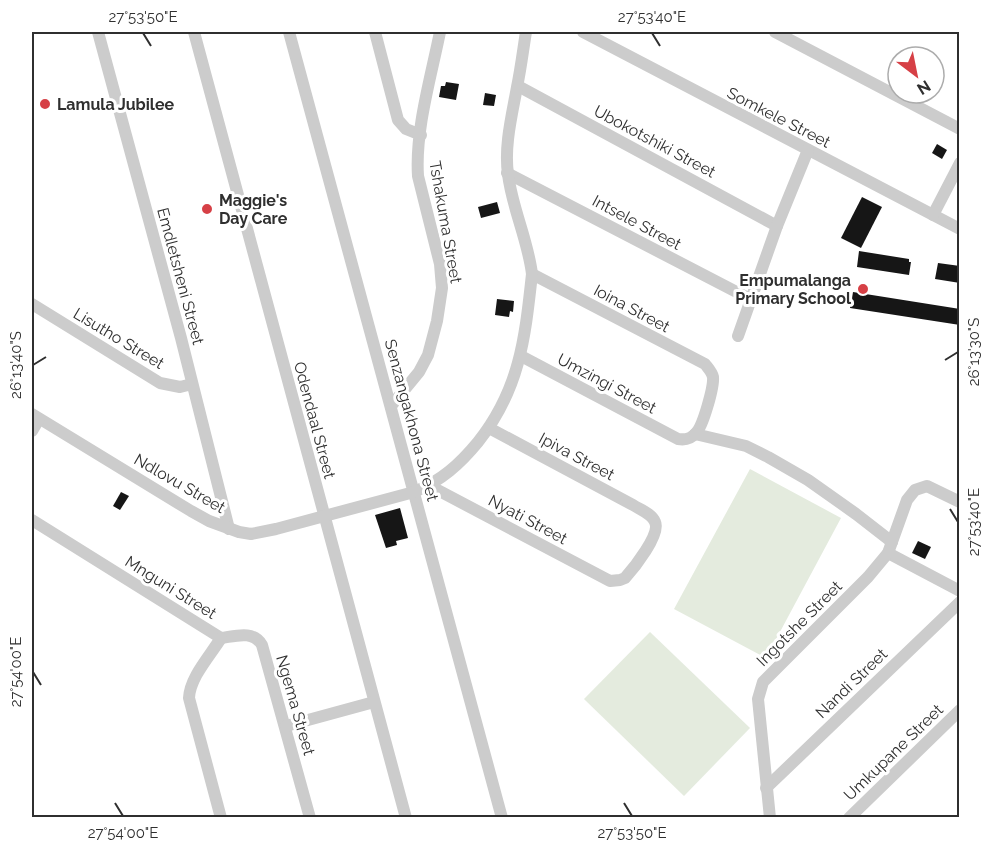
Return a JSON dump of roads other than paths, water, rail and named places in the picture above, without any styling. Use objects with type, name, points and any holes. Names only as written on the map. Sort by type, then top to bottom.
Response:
[{"type":"street","name":"Emdletsheni Street","points":[[98,32],[229,529]]},
{"type":"street","name":"Odendaal Street","points":[[194,32],[405,818]]},
{"type":"street","name":"Senzangakhona Street","points":[[289,32],[502,818]]},
{"type":"street","points":[[375,32],[398,120],[406,129],[421,135]]},
{"type":"street","name":"Tshakuma Street","points":[[391,406],[419,372],[428,355],[437,321],[442,288],[440,264],[418,176],[417,162],[440,32]]},
{"type":"street","name":"Ndlovu Street","points":[[35,417],[191,510],[229,529],[245,533],[260,533],[414,492],[430,486],[453,469],[489,428],[512,387],[521,356],[532,274],[507,173],[511,121],[526,32]]},
{"type":"street","name":"Somkele Street","points":[[583,32],[960,230]]},
{"type":"street","points":[[775,32],[960,129]]},
{"type":"street","name":"Ubokotshiki Street","points":[[518,86],[777,226]]},
{"type":"street","points":[[738,336],[807,150]]},
{"type":"street","points":[[933,215],[960,164]]},
{"type":"street","name":"Intsele Street","points":[[507,173],[752,300]]},
{"type":"street","name":"Ioina Street","points":[[532,274],[705,364],[713,376],[710,396],[700,427],[695,434]]},
{"type":"street","name":"Lisutho Street","points":[[32,304],[160,383],[180,387],[192,384]]},
{"type":"street","name":"Umzingi Street","points":[[521,356],[678,439],[684,440],[695,434]]},
{"type":"street","points":[[32,431],[35,417]]},
{"type":"street","name":"Ipiva Street","points":[[489,428],[648,514],[656,524],[656,534],[625,578],[610,581]]},
{"type":"street","points":[[695,434],[746,446],[807,480],[856,514],[890,547],[960,591]]},
{"type":"street","name":"Nyati Street","points":[[430,486],[610,581]]},
{"type":"street","name":"Ingotshe Street","points":[[770,818],[758,699],[763,682],[848,599],[890,547],[907,500],[920,487],[927,486],[935,489],[960,502]]},
{"type":"street","name":"Mnguni Street","points":[[32,520],[221,638],[189,691],[221,818]]},
{"type":"street","name":"Nandi Street","points":[[766,788],[960,602]]},
{"type":"street","name":"Ngema Street","points":[[221,638],[244,635],[260,640],[310,818]]},
{"type":"street","points":[[286,726],[374,702]]},
{"type":"street","name":"Umkupane Street","points":[[849,818],[960,710]]},
{"type":"place","name":"Lamula Jubilee","points":[[45,104]]},
{"type":"place","name":"Maggie's Day Care","points":[[207,209]]},
{"type":"place","name":"Empumalanga Primary School","points":[[863,289]]}]
